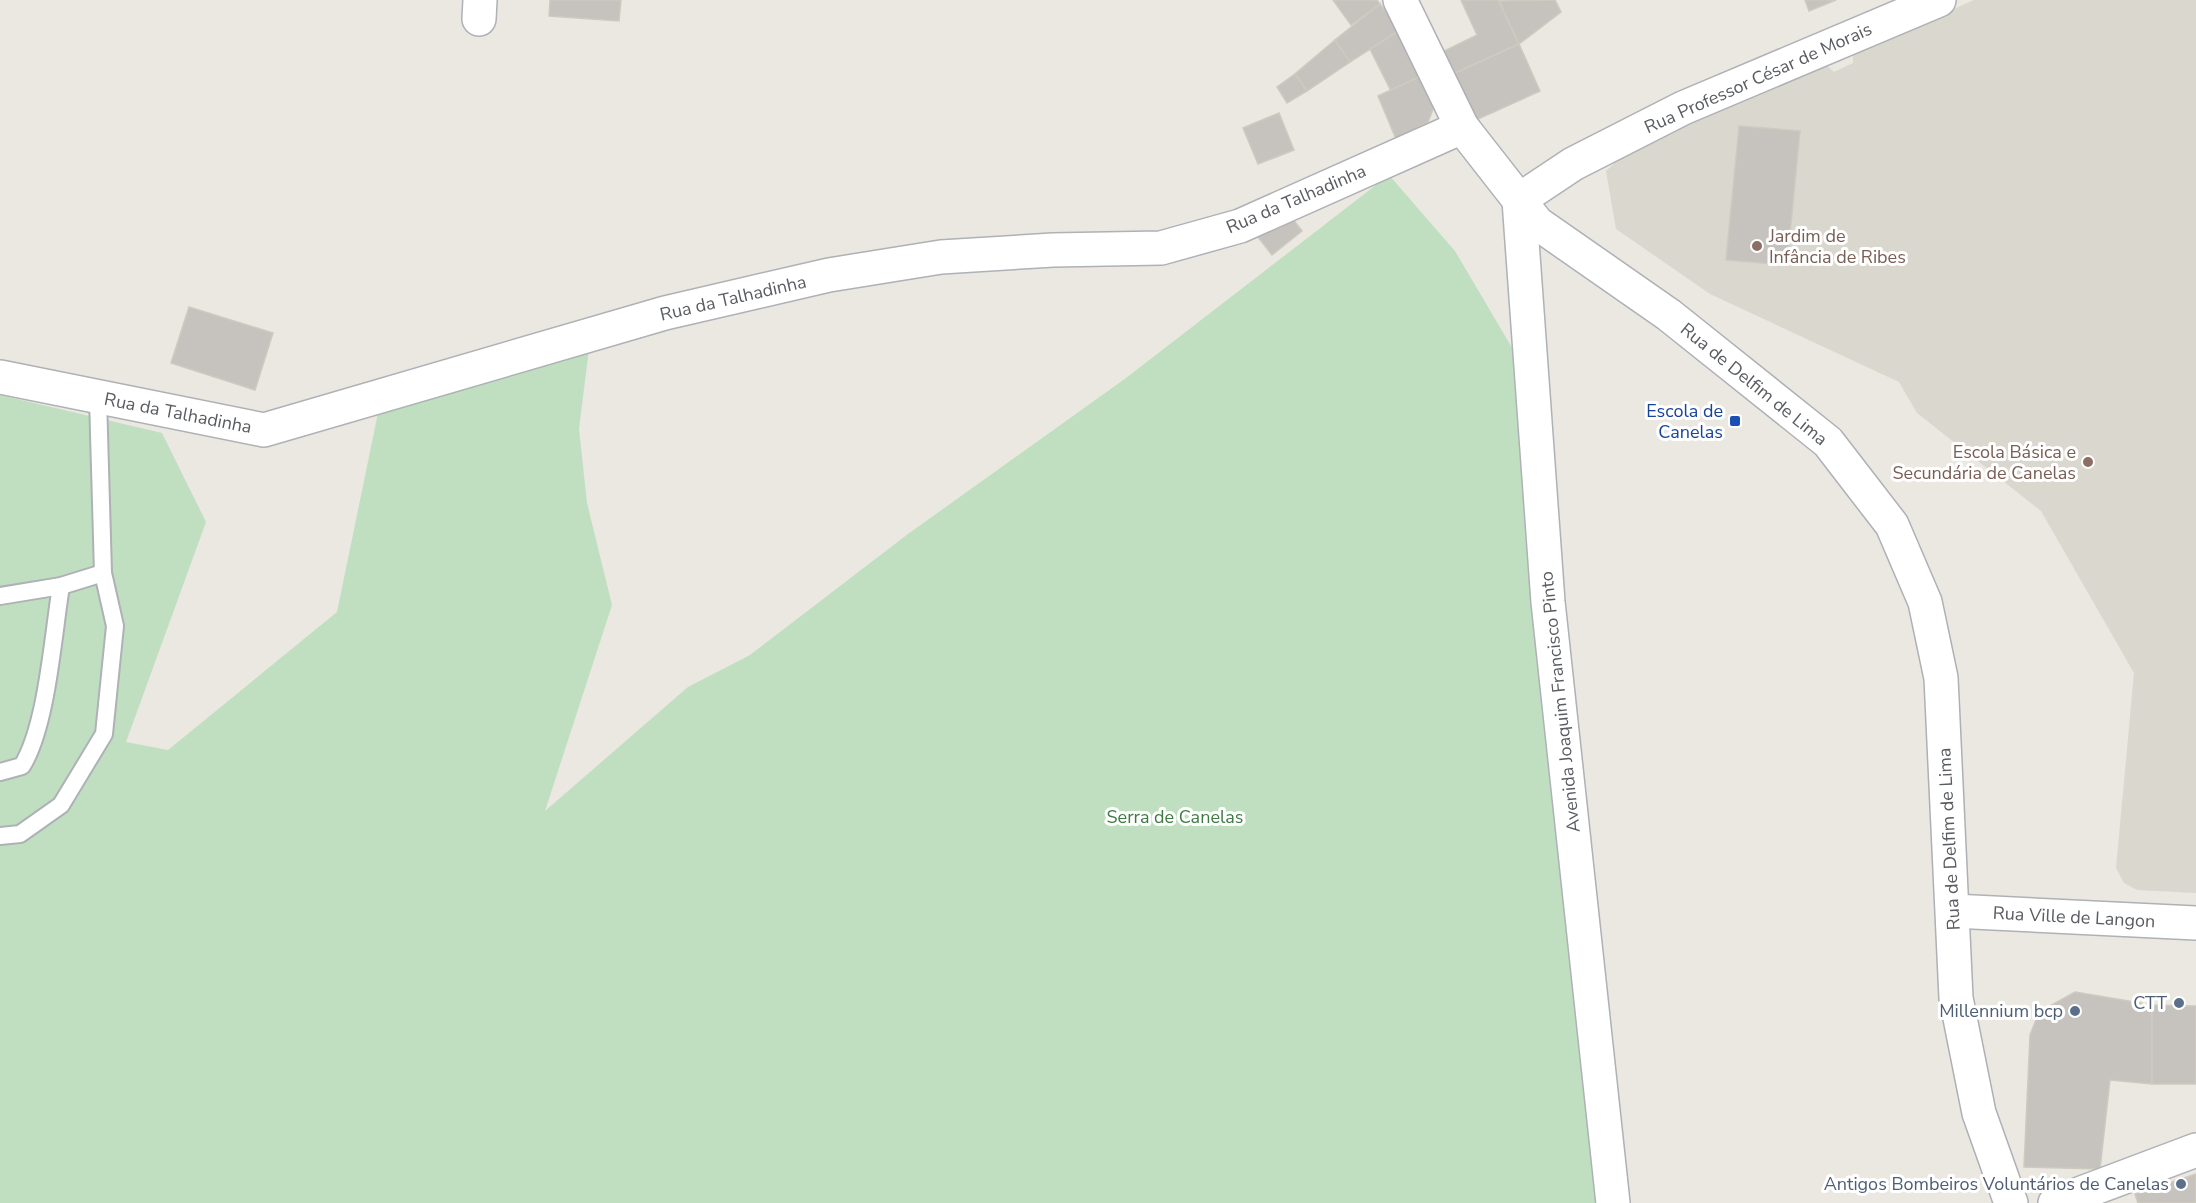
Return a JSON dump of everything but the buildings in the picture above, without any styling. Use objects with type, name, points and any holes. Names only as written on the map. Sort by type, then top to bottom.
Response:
[{"type":"street","name":"Rua de Delfim de Lima","points":[[1400,0],[1462,127],[1537,223],[1669,315],[1828,441],[1892,525],[1925,602],[1941,678],[1958,1010],[1979,1113],[2011,1203]]},
{"type":"street","name":"Rua Professor César de Morais","points":[[1519,200],[1573,164],[1683,108],[1939,0]]},
{"type":"street","name":"Rua da Talhadinha","points":[[0,377],[264,430],[665,313],[829,275],[941,257],[1053,250],[1161,248],[1240,226],[1462,127]]},
{"type":"street","name":"Avenida Joaquim Francisco Pinto","points":[[1519,200],[1548,602],[1612,1203]]},
{"type":"street","name":"Rua Ville de Langon","points":[[1953,910],[2196,923]]},
{"type":"street","points":[[2055,1203],[2196,1150]]},
{"type":"lane","points":[[0,836],[20,834],[61,805],[104,734],[115,626],[103,573],[98,398]]},
{"type":"lane","points":[[0,596],[61,586],[103,573]]},
{"type":"lane","points":[[0,772],[22,766],[31,750],[42,707],[61,586]]},
{"type":"shaded area","name":"Escola Básica e Secundária de Canelas","points":[[1974,0],[2196,0],[2196,893],[2137,890],[2124,883],[2116,868],[2134,673],[2041,511],[1917,413],[1899,382],[1710,294],[1616,229],[1606,171],[1640,139],[1826,65],[1834,72],[1853,63],[1853,54]]},
{"type":"green space","name":"Serra de Canelas","points":[[1389,175],[1455,251],[1521,363],[1604,1203],[0,1203],[0,395],[162,433],[206,522],[126,742],[168,750],[337,612],[378,413],[589,349],[579,429],[587,503],[612,605],[545,811],[688,687],[750,655],[908,534],[1126,378]]},
{"type":"place","name":"Jardim de Infância de Ribes","points":[[1757,246]]},
{"type":"place","name":"Escola de Canelas","points":[[1735,421]]},
{"type":"place","name":"Escola Básica e Secundária de Canelas","points":[[2088,462]]},
{"type":"place","name":"CTT","points":[[2179,1003]]},
{"type":"place","name":"Millennium bcp","points":[[2075,1011]]},
{"type":"place","name":"Antigos Bombeiros Voluntários de Canelas","points":[[2181,1184]]}]
